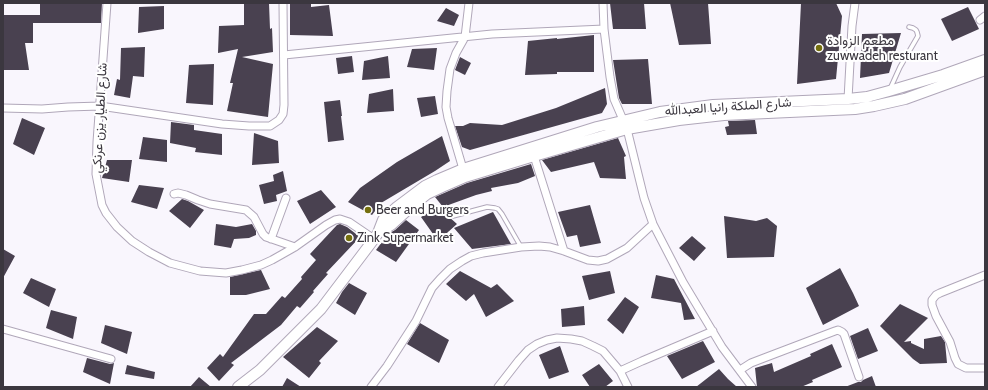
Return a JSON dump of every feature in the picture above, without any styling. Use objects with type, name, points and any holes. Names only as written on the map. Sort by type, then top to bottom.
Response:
[{"type":"main road","name":"شارع الملكة رانيا العبدالله","points":[[376,236],[427,194],[442,187],[465,177],[534,156],[660,112],[713,105],[867,97],[889,92],[985,60]]},
{"type":"main road","name":"شارع الملكة رانيا العبدالله","points":[[238,387],[260,370],[320,309],[376,236],[384,220],[413,195],[425,186],[437,180],[463,169],[597,127],[724,115],[848,109],[874,106],[905,99],[985,70]]},
{"type":"street","name":"شارع الطيار يزن عرنكي","points":[[107,3],[96,174],[102,205],[110,219],[132,241],[170,263],[200,270],[226,273],[261,265],[295,247],[335,220],[340,219],[349,222],[376,236]]},
{"type":"street","points":[[3,108],[42,109],[100,106],[222,124],[270,126],[279,120],[283,114],[284,105],[283,3]]},
{"type":"street","points":[[463,169],[446,107],[450,69],[464,37],[469,3]]},
{"type":"street","points":[[603,3],[604,29],[614,99],[625,125],[644,198],[653,224],[683,282],[722,347],[752,387]]},
{"type":"street","points":[[848,99],[852,26],[855,3]]},
{"type":"street","points":[[284,55],[492,34],[604,29]]},
{"type":"street","points":[[534,156],[564,251]]},
{"type":"street","points":[[174,194],[178,193],[186,195],[210,204],[246,210],[257,220],[264,236],[295,247]]},
{"type":"street","points":[[272,239],[286,198]]},
{"type":"street","points":[[371,387],[387,366],[416,321],[432,288],[450,269],[462,261],[471,256],[483,253],[521,247],[539,246],[550,247],[588,260],[598,261],[607,259],[627,248],[653,224]]},
{"type":"street","points":[[985,274],[936,295],[932,300],[932,305],[936,316],[950,342],[958,364],[966,368],[985,368]]},
{"type":"street","points":[[3,329],[111,359]]},
{"type":"street","points":[[740,370],[750,363],[838,330],[844,334],[859,377]]},
{"type":"street","points":[[620,371],[713,332]]},
{"type":"street","points":[[498,387],[528,350],[537,344],[557,338],[582,341],[603,351],[620,371],[628,387]]},
{"type":"lane","points":[[889,92],[900,67],[918,36],[918,32],[914,28],[909,27]]},
{"type":"lane","points":[[453,216],[487,207],[498,209],[521,247]]},
{"type":"building","points":[[40,3],[102,3],[101,23],[33,23],[33,43],[25,43],[29,70],[3,70],[3,15],[40,15]]},
{"type":"building","points":[[244,3],[269,3],[273,52],[242,57],[273,64],[268,117],[227,111],[233,83],[230,83],[238,49],[218,53],[219,26],[244,25]]},
{"type":"building","points":[[290,3],[311,3],[311,7],[329,5],[333,36],[290,35]]},
{"type":"building","points":[[610,3],[644,3],[646,29],[613,29]]},
{"type":"building","points":[[670,3],[708,3],[711,44],[679,45]]},
{"type":"building","name":"مطعم الزوادة zuwwadeh resturant","points":[[801,3],[836,3],[842,16],[836,79],[797,84]]},
{"type":"building","points":[[164,6],[164,29],[138,33],[139,7]]},
{"type":"building","points":[[968,7],[979,29],[952,41],[941,19]]},
{"type":"building","points":[[446,8],[459,15],[454,26],[437,21]]},
{"type":"building","points":[[901,33],[889,73],[860,78],[862,34]]},
{"type":"building","points":[[594,35],[594,72],[557,72],[557,74],[525,75],[528,41]]},
{"type":"building","points":[[145,47],[144,77],[133,76],[130,98],[114,95],[117,79],[120,80],[121,48]]},
{"type":"building","points":[[437,48],[434,70],[407,67],[412,49]]},
{"type":"building","points":[[352,56],[354,72],[338,74],[336,58]]},
{"type":"building","points":[[388,56],[390,78],[362,80],[364,61]]},
{"type":"building","points":[[460,57],[471,63],[465,75],[455,70]]},
{"type":"building","points":[[648,59],[652,104],[622,104],[619,98],[613,60]]},
{"type":"building","points":[[214,64],[213,105],[186,103],[189,65]]},
{"type":"building","points":[[605,88],[607,104],[602,113],[470,150],[462,147],[455,126],[463,126],[470,123],[502,125],[556,108]]},
{"type":"building","points":[[393,89],[394,111],[367,113],[369,94]]},
{"type":"building","points":[[435,96],[438,114],[421,117],[417,98]]},
{"type":"building","points":[[340,100],[344,140],[328,142],[324,102]]},
{"type":"building","points":[[22,118],[45,128],[34,155],[13,144]]},
{"type":"building","points":[[755,120],[757,134],[727,135],[725,127],[729,126],[728,121]]},
{"type":"building","points":[[171,122],[194,125],[194,130],[222,134],[222,155],[195,152],[196,148],[170,143]]},
{"type":"building","points":[[254,133],[278,141],[279,163],[252,165]]},
{"type":"building","points":[[442,136],[450,161],[381,203],[372,215],[348,202],[360,188],[397,162]]},
{"type":"building","points":[[143,137],[167,140],[167,162],[139,159]]},
{"type":"building","points":[[618,138],[626,156],[624,157],[626,179],[600,178],[594,162],[551,172],[542,160]]},
{"type":"building","points":[[107,160],[132,160],[129,182],[102,178]]},
{"type":"building","points":[[531,164],[535,176],[518,183],[491,188],[492,191],[443,207],[435,197],[467,183]]},
{"type":"building","points":[[283,171],[287,191],[276,195],[277,201],[264,204],[259,185],[274,181],[273,175]]},
{"type":"building","points":[[139,185],[164,188],[157,209],[131,202]]},
{"type":"building","points":[[321,190],[336,207],[310,224],[297,201]]},
{"type":"building","points":[[182,199],[204,210],[190,228],[169,211]]},
{"type":"building","points":[[590,205],[601,243],[580,247],[577,235],[567,237],[558,212]]},
{"type":"building","points":[[438,207],[457,224],[438,241],[421,217]]},
{"type":"building","points":[[493,212],[511,244],[472,249],[454,228]]},
{"type":"building","points":[[724,216],[756,221],[767,218],[777,226],[774,257],[727,258]]},
{"type":"building","points":[[406,220],[419,230],[396,262],[376,250],[388,234]]},
{"type":"building","points":[[216,224],[236,227],[252,224],[256,231],[256,235],[249,238],[234,239],[231,248],[214,245]]},
{"type":"building","points":[[340,224],[347,227],[360,237],[326,273],[328,274],[300,308],[297,306],[281,325],[231,363],[234,365],[219,381],[207,368],[220,354],[223,357],[254,314],[266,314],[282,296],[285,298],[316,260],[310,254],[337,225]]},
{"type":"building","points":[[692,236],[706,248],[694,261],[679,248]]},
{"type":"building","points":[[3,249],[15,256],[3,278]]},
{"type":"building","points":[[840,268],[859,306],[823,325],[806,288]]},
{"type":"building","points":[[261,270],[270,289],[246,295],[230,295],[230,277]]},
{"type":"building","points":[[460,271],[491,288],[497,284],[514,301],[486,317],[474,294],[466,301],[446,284]]},
{"type":"building","points":[[610,271],[615,293],[589,300],[582,276]]},
{"type":"building","points":[[656,275],[674,279],[695,319],[684,320],[681,303],[651,298]]},
{"type":"building","points":[[31,278],[56,289],[49,307],[23,293]]},
{"type":"building","points":[[349,283],[367,293],[355,315],[336,303]]},
{"type":"building","points":[[625,297],[639,307],[623,334],[607,320]]},
{"type":"building","points":[[900,304],[928,318],[904,342],[911,341],[911,343],[924,349],[924,339],[941,336],[945,342],[947,363],[920,364],[880,326]]},
{"type":"building","points":[[584,306],[585,325],[562,327],[561,309]]},
{"type":"building","points":[[51,310],[77,317],[73,339],[46,328]]},
{"type":"building","points":[[420,323],[449,340],[439,363],[407,344]]},
{"type":"building","points":[[105,325],[132,332],[127,354],[101,343]]},
{"type":"building","points":[[317,327],[338,341],[319,361],[321,363],[309,378],[283,357]]},
{"type":"building","points":[[868,328],[878,351],[858,359],[850,336]]},
{"type":"building","points":[[703,341],[715,362],[682,379],[667,356]]},
{"type":"building","points":[[832,344],[842,367],[812,380],[813,382],[801,387],[757,387],[755,368],[772,363],[774,372],[811,356],[810,354]]},
{"type":"building","points":[[560,346],[569,372],[549,379],[539,355]]},
{"type":"building","points":[[87,358],[110,364],[114,363],[110,384],[83,372]]},
{"type":"building","points":[[599,364],[613,381],[605,387],[590,387],[582,375]]},
{"type":"building","points":[[127,365],[155,372],[154,379],[125,374]]},
{"type":"building","points":[[719,369],[737,387],[696,387]]},
{"type":"building","points":[[872,376],[876,387],[845,387],[861,382]]},
{"type":"building","points":[[199,377],[211,387],[190,387]]},
{"type":"building","points":[[287,378],[301,387],[282,387]]},
{"type":"place","name":"مطعم الزوادة zuwwadeh resturant","points":[[819,48]]},
{"type":"place","name":"Beer and Burgers","points":[[368,210]]},
{"type":"place","name":"Zink Supermarket","points":[[349,238]]}]
